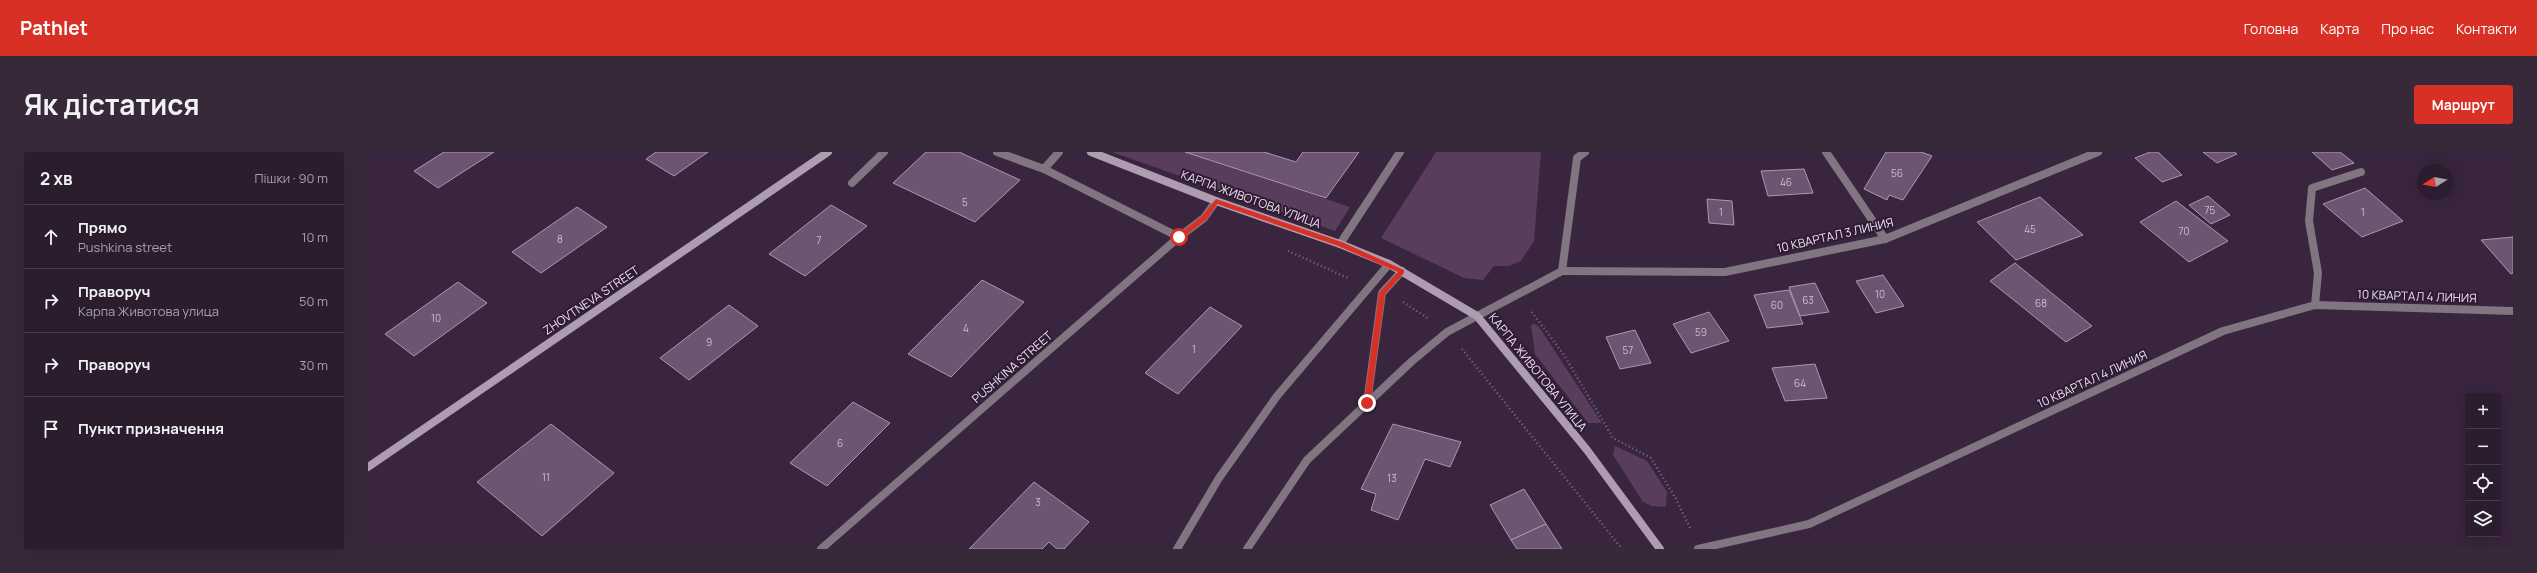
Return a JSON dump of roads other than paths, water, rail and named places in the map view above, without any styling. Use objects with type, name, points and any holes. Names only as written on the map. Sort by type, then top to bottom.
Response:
[{"type":"main road","name":"ZHOVTNEVA STREET","points":[[368,467],[828,152]]},
{"type":"main road","name":"КАРПА ЖИВОТОВА УЛИЦА","points":[[1091,152],[1216,201],[1340,244],[1389,264],[1477,316],[1587,450],[1660,549]]},
{"type":"street","points":[[852,183],[884,152]]},
{"type":"street","points":[[997,152],[1044,169],[1179,237]]},
{"type":"street","points":[[1044,169],[1059,152]]},
{"type":"street","points":[[1340,244],[1400,152]]},
{"type":"street","points":[[1247,549],[1307,460],[1411,362],[1447,332],[1562,270],[1575,155],[1585,152]]},
{"type":"street","points":[[1826,152],[1885,239]]},
{"type":"street","name":"10 КВАРТАЛ 3 ЛИНИЯ","points":[[1562,270],[1725,272],[1885,239],[1965,208],[2098,152]]},
{"type":"street","points":[[2314,305],[2318,273],[2309,221],[2312,188],[2361,172]]},
{"type":"street","name":"PUSHKINA STREET","points":[[821,549],[1179,237],[1204,218],[1216,201]]},
{"type":"street","points":[[1177,549],[1219,478],[1277,396],[1389,264]]},
{"type":"street","points":[[1367,403],[1382,293],[1402,271]]},
{"type":"street","name":"10 КВАРТАЛ 4 ЛИНИЯ","points":[[1699,549],[1809,524],[2223,331],[2314,305],[2513,311]]}]
